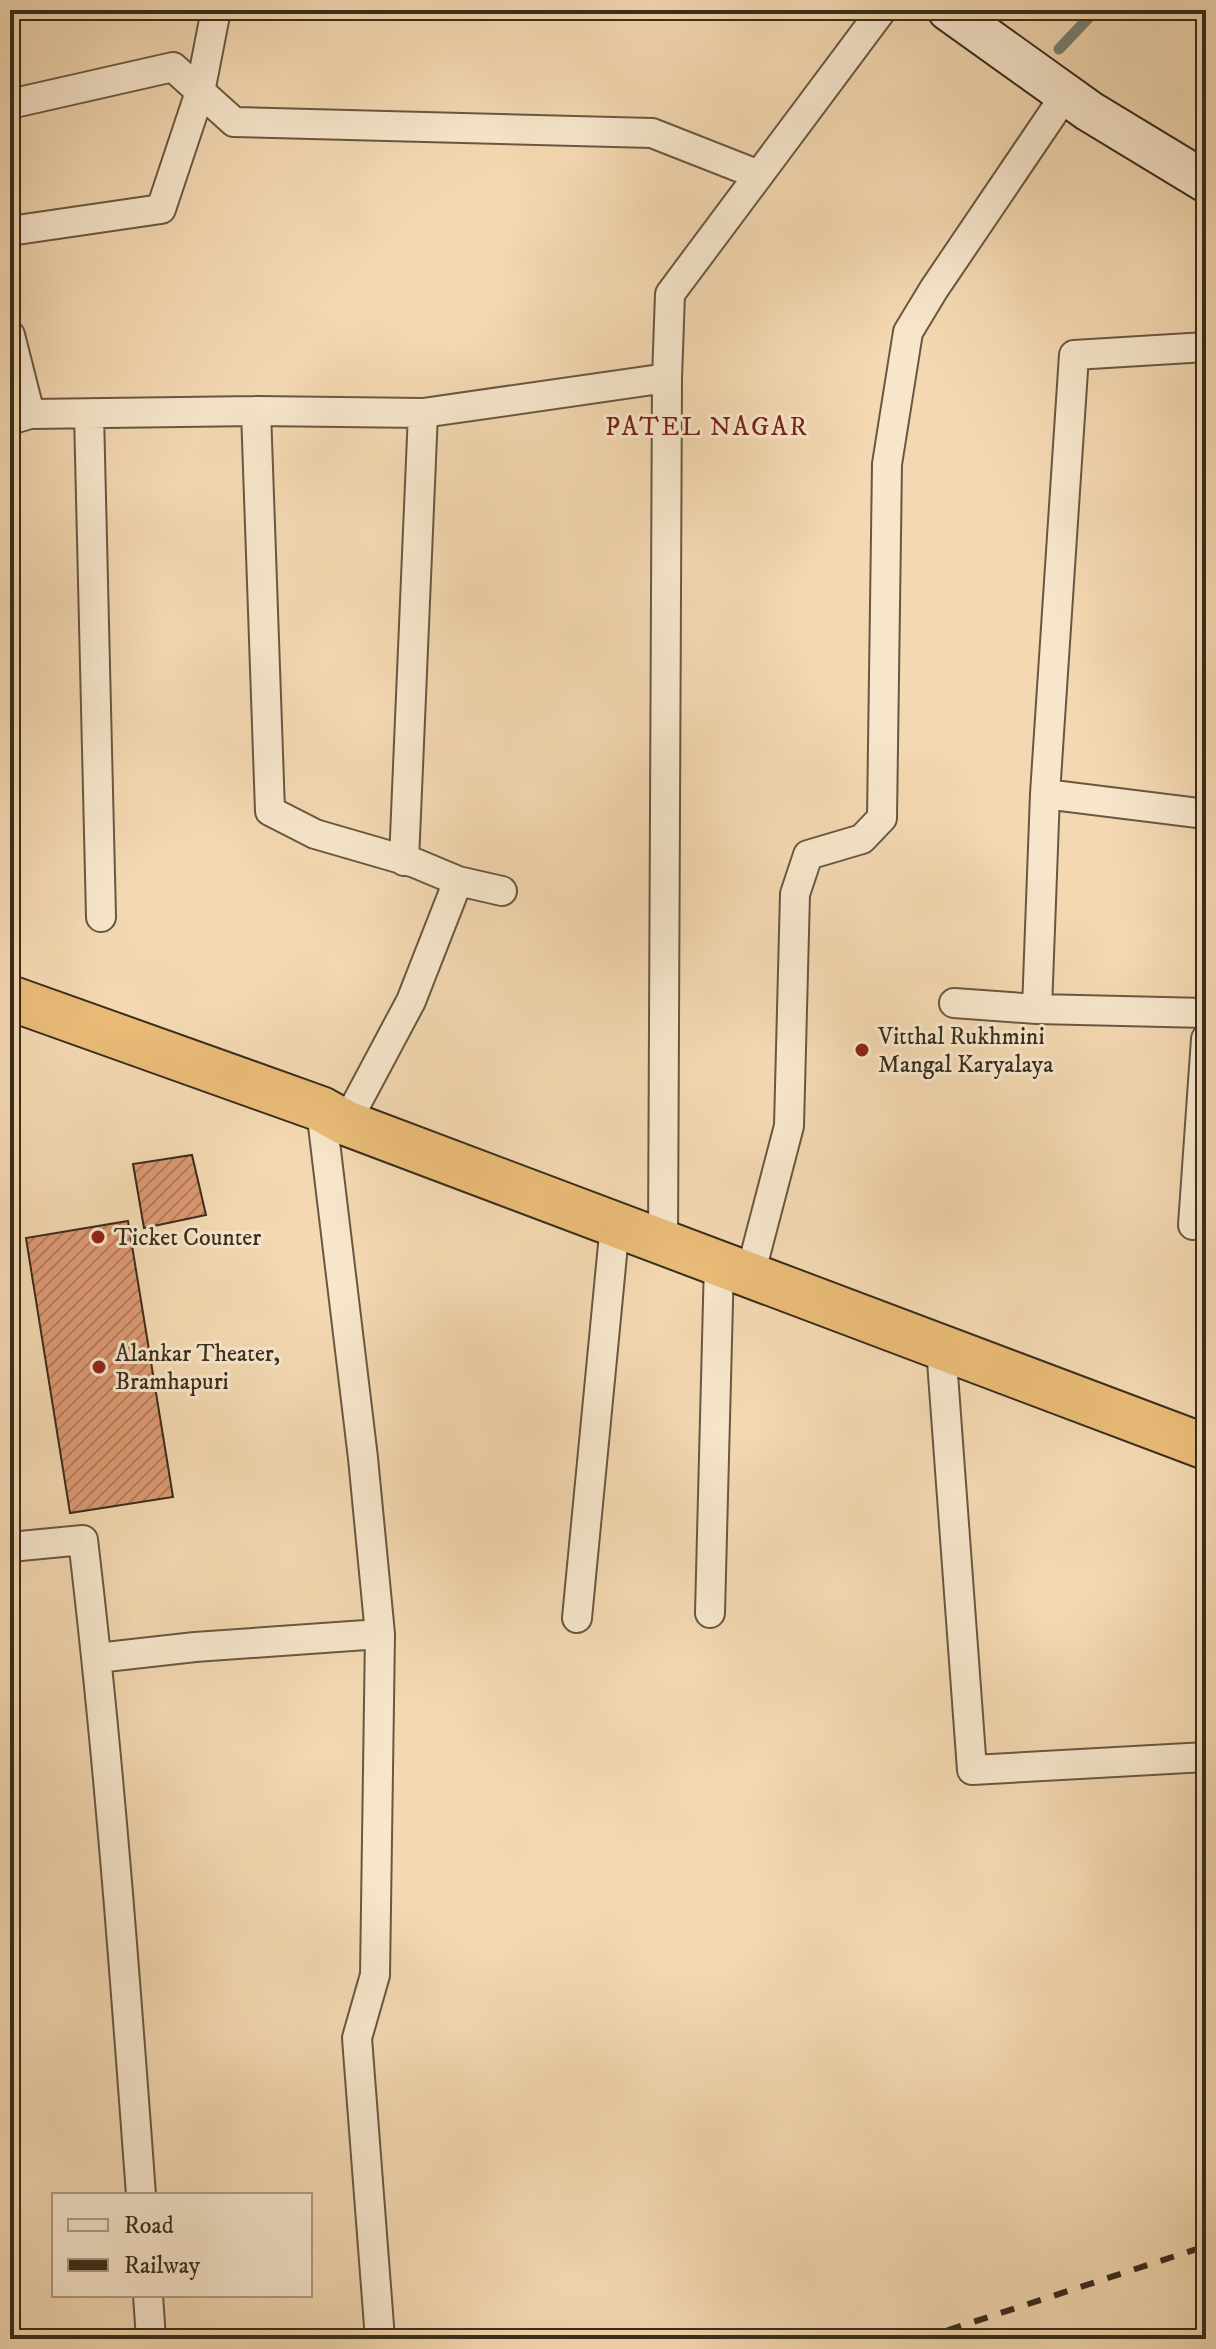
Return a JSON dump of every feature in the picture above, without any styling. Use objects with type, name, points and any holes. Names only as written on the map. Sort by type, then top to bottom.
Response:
[{"type":"highway","points":[[10,998],[333,1116],[1206,1447]]},
{"type":"street","points":[[10,231],[161,209],[200,92],[216,10]]},
{"type":"street","points":[[663,1242],[670,294],[882,10]]},
{"type":"street","points":[[948,10],[1066,94],[1206,182]]},
{"type":"street","points":[[10,104],[173,67],[234,122],[652,133],[759,175]]},
{"type":"street","points":[[710,1613],[735,1269],[789,1126],[795,894],[808,855],[862,839],[882,818],[887,464],[908,332],[1066,94]]},
{"type":"street","points":[[10,335],[20,417],[256,411],[423,413],[667,378]]},
{"type":"street","points":[[1037,1009],[1045,794],[1074,355],[1206,347]]},
{"type":"street","points":[[256,411],[270,811],[315,834],[415,863],[458,881],[502,891]]},
{"type":"street","points":[[404,861],[423,413]]},
{"type":"street","points":[[89,414],[101,917]]},
{"type":"street","points":[[1045,794],[1206,814]]},
{"type":"street","points":[[380,2339],[357,2038],[375,1975],[380,1634],[333,1116],[411,1001],[458,881]]},
{"type":"street","points":[[954,1003],[1037,1009],[1206,1013]]},
{"type":"street","points":[[1193,1225],[1206,1039]]},
{"type":"street","points":[[577,1618],[615,1224]]},
{"type":"street","points":[[941,1347],[972,1770],[1206,1757]]},
{"type":"street","points":[[10,1547],[83,1540],[97,1658],[141,2193]]},
{"type":"street","points":[[97,1658],[195,1647],[380,1634]]},
{"type":"street","points":[[148,2297],[151,2339]]},
{"type":"building","points":[[192,1155],[206,1215],[144,1228],[133,1164]]},
{"type":"building","name":"Alankar Theater, Bramhapuri","points":[[128,1221],[173,1497],[70,1513],[26,1238]]},
{"type":"waterway","points":[[1059,49],[1096,10]]},
{"type":"railway","points":[[921,2339],[1206,2246]]},
{"type":"place","name":"Vitthal Rukhmini Mangal Karyalaya","points":[[862,1050]]},
{"type":"place","name":"Ticket Counter","points":[[98,1237]]},
{"type":"place","name":"Alankar Theater, Bramhapuri","points":[[99,1367]]},
{"type":"district","name":"PATEL NAGAR","points":[[707,426]]}]
